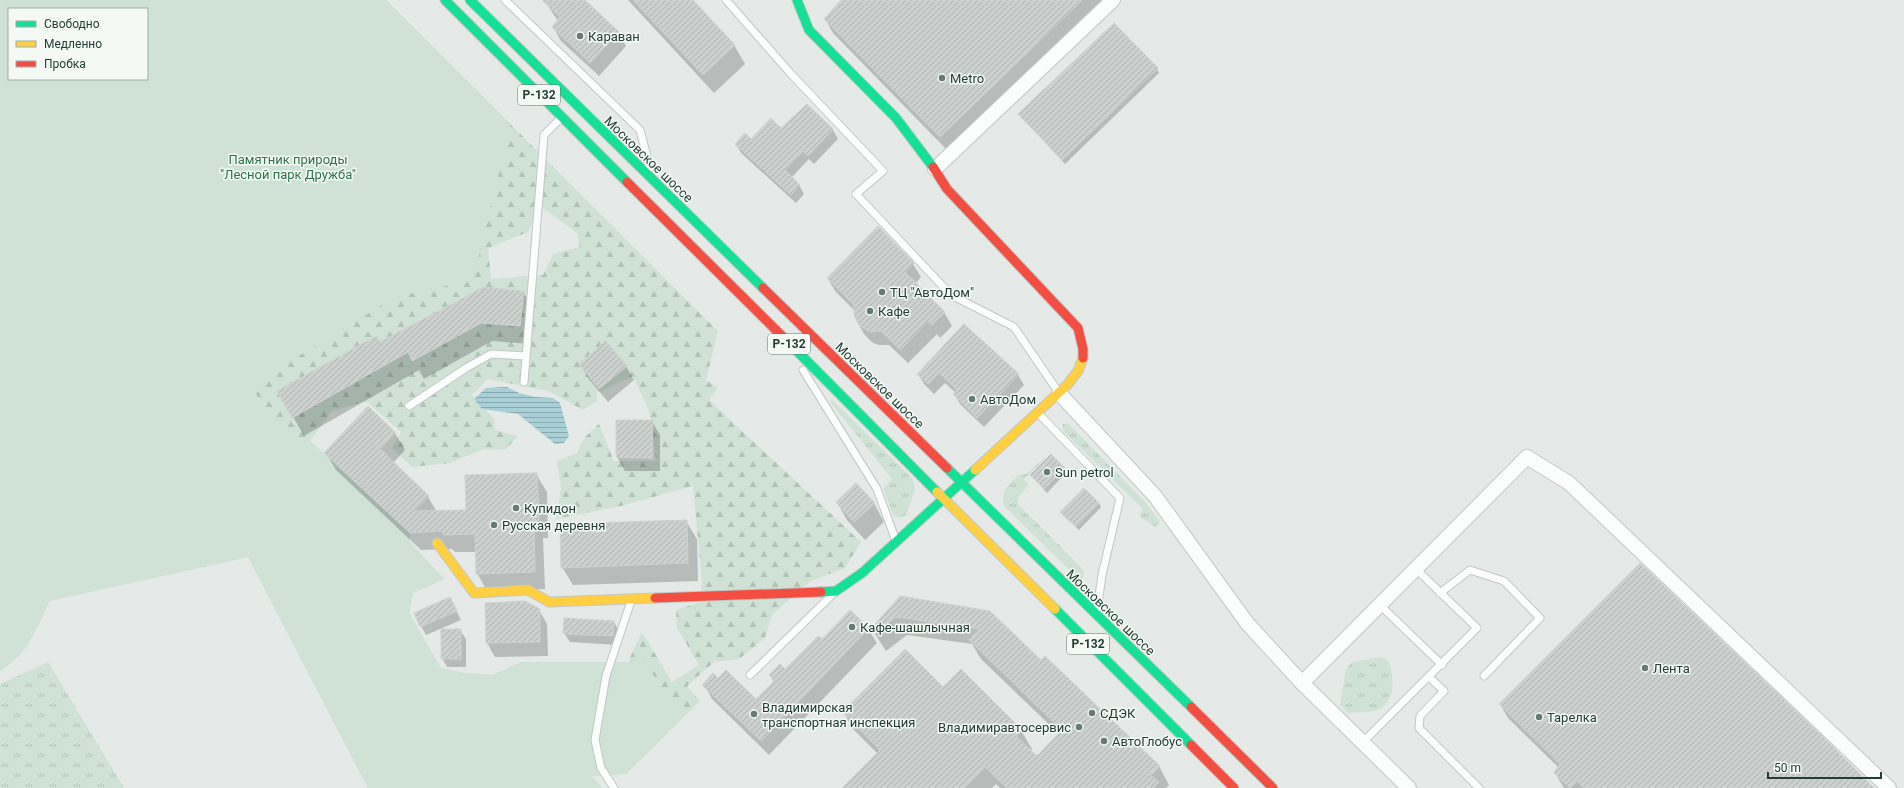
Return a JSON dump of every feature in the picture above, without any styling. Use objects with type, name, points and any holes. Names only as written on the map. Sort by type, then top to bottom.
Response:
[{"type":"main road","name":"Р-132","points":[[445,0],[1234,788]]},
{"type":"main road","name":"Московское шоссе","points":[[470,0],[1096,616],[1273,788]]},
{"type":"main road","points":[[437,543],[474,593],[528,590],[549,602],[836,591],[862,573],[1078,374],[1084,349],[1078,328],[947,189],[935,168],[896,118],[809,30],[797,0]]},
{"type":"street","points":[[935,168],[1113,0]]},
{"type":"street","points":[[1059,393],[1170,514],[1228,599],[1247,623],[1302,683],[1409,788]]},
{"type":"street","points":[[1302,683],[1527,457],[1569,483],[1889,788]]},
{"type":"lane","points":[[505,0],[640,130],[654,182]]},
{"type":"lane","points":[[726,0],[792,75],[883,171],[856,194],[951,295],[1014,327],[1059,393]]},
{"type":"lane","points":[[524,382],[544,135],[561,117]]},
{"type":"lane","points":[[774,329],[799,364],[877,489],[896,542]]},
{"type":"lane","points":[[409,406],[466,368],[491,354],[526,356]]},
{"type":"lane","points":[[1038,412],[1120,498],[1102,575],[1096,616]]},
{"type":"lane","points":[[1363,742],[1442,665],[1477,628],[1416,570]]},
{"type":"lane","points":[[1440,593],[1470,570],[1504,581],[1540,618],[1484,676]]},
{"type":"lane","points":[[750,676],[836,591]]},
{"type":"lane","points":[[614,788],[601,768],[595,740],[606,676],[632,599]]},
{"type":"lane","points":[[1380,605],[1442,665]]},
{"type":"lane","points":[[1429,677],[1444,691],[1420,716],[1419,728],[1478,788]]},
{"type":"green space","name":"Памятник природы \"Лесной парк Дружба\"","points":[[0,0],[386,0],[718,331],[706,380],[718,388],[709,400],[861,542],[845,568],[811,581],[772,615],[765,638],[739,659],[714,662],[687,686],[700,701],[626,774],[592,776],[602,788],[368,788],[248,557],[49,601],[30,640],[9,665],[0,671]],"holes":[[[539,205],[578,234],[579,247],[553,254],[543,275],[491,279],[488,248],[528,232]],[[484,287],[523,291],[520,326],[481,323],[413,361],[398,333]],[[376,336],[391,362],[292,418],[278,391]],[[606,341],[627,366],[599,389],[579,364]],[[633,376],[649,411],[656,461],[614,461],[599,424],[584,438],[577,453],[557,461],[561,489],[556,519],[621,506],[693,486],[702,583],[700,602],[676,610],[677,628],[699,665],[672,682],[642,632],[628,662],[521,662],[493,675],[463,673],[441,668],[409,613],[413,593],[444,579],[409,541],[410,533],[310,441],[332,411],[366,401],[401,432],[392,448],[412,467],[450,463],[484,449],[505,450],[518,436],[495,430],[494,419],[472,395],[488,379],[548,391],[583,410],[597,401],[597,393]]]},
{"type":"green space","name":"Памятник природы \"Лесной парк Дружба\"","points":[[0,0],[386,0],[511,124],[473,280],[395,297],[250,386],[286,436],[310,441],[324,453],[410,533],[409,541],[444,579],[413,593],[409,613],[441,668],[463,673],[493,675],[521,662],[645,662],[682,719],[626,774],[592,776],[602,788],[368,788],[248,557],[49,601],[30,640],[9,665],[0,671]]},
{"type":"green space","points":[[831,399],[912,478],[915,489],[906,515],[900,518],[894,516],[883,489],[892,479],[831,403]]},
{"type":"green space","points":[[1063,424],[1069,424],[1146,503],[1160,522],[1155,527],[1139,516],[1143,509],[1063,431]]},
{"type":"green space","points":[[1045,457],[1046,458],[1024,479],[1029,485],[1018,498],[1018,504],[1082,568],[1084,573],[1083,578],[1079,579],[1005,507],[1003,500],[1005,489],[1018,475],[1026,474]]},
{"type":"green space","points":[[1379,657],[1388,660],[1392,674],[1393,681],[1391,695],[1388,701],[1374,711],[1348,713],[1340,705],[1346,669],[1352,662]]},
{"type":"green space","points":[[48,662],[124,788],[0,788],[0,684]]},
{"type":"water","points":[[507,387],[519,393],[535,397],[553,398],[560,403],[569,436],[564,443],[555,444],[518,414],[482,409],[474,399],[486,388]]},
{"type":"building","points":[[542,0],[585,0],[619,32],[590,63],[552,27],[560,17]]},
{"type":"building","points":[[633,0],[693,0],[735,45],[703,75]]},
{"type":"building","name":"Metro","points":[[841,0],[1082,0],[940,137],[824,19]]},
{"type":"building","points":[[1114,23],[1158,68],[1062,160],[1018,114]]},
{"type":"building","points":[[807,104],[833,129],[808,156],[803,151],[785,170],[800,185],[791,195],[735,144],[745,133],[751,139],[771,118],[781,128]]},
{"type":"building","name":"ТЦ \"АвтоДом\"","points":[[878,226],[914,263],[905,272],[945,312],[932,325],[928,321],[900,350],[881,331],[870,332],[859,325],[854,315],[854,305],[827,278]]},
{"type":"building","points":[[484,287],[524,291],[520,326],[481,323],[412,361],[408,352],[292,418],[277,391],[376,336],[380,342]]},
{"type":"building","points":[[964,324],[1019,374],[977,418],[953,394],[957,390],[939,373],[928,384],[917,374]]},
{"type":"building","points":[[606,341],[627,366],[599,389],[579,364]]},
{"type":"building","points":[[368,406],[395,432],[380,449],[429,496],[414,511],[466,510],[465,475],[537,473],[539,521],[534,521],[535,572],[476,574],[475,534],[444,535],[441,531],[410,533],[324,453]]},
{"type":"building","points":[[616,420],[653,420],[652,458],[616,457]]},
{"type":"building","name":"Sun petrol","points":[[1051,454],[1065,468],[1044,489],[1030,475]]},
{"type":"building","points":[[856,483],[875,503],[854,522],[836,502]]},
{"type":"building","points":[[1084,488],[1099,503],[1076,527],[1060,512]]},
{"type":"building","points":[[687,520],[688,563],[561,568],[560,524]]},
{"type":"building","name":"Лента","points":[[1640,563],[1823,737],[1874,788],[1584,788],[1577,781],[1570,788],[1554,773],[1560,764],[1499,704]]},
{"type":"building","points":[[900,596],[990,611],[1041,660],[1045,656],[1160,766],[1151,775],[1159,782],[1153,788],[1007,788],[985,767],[964,788],[842,788],[880,750],[842,712],[905,649],[943,687],[961,669],[1022,730],[1016,736],[1037,756],[1062,730],[969,640],[980,629],[896,617],[875,633],[871,629]]},
{"type":"building","points":[[450,597],[457,611],[420,627],[414,613]]},
{"type":"building","points":[[525,601],[540,609],[540,642],[486,643],[485,603]]},
{"type":"building","points":[[850,610],[869,628],[761,741],[702,685],[713,673],[718,678],[726,670],[756,699],[775,680],[769,675],[780,664],[785,669],[818,636],[822,639]]},
{"type":"building","points":[[564,618],[614,621],[613,636],[563,634]]},
{"type":"building","points":[[441,629],[461,629],[461,659],[441,659]]},
{"type":"traffic: fast","points":[[445,0],[627,182]]},
{"type":"traffic: fast","points":[[470,0],[763,288]]},
{"type":"traffic: fast","points":[[797,0],[809,30],[896,118],[933,167]]},
{"type":"traffic: fast","points":[[788,342],[937,492]]},
{"type":"traffic: fast","points":[[947,468],[1191,707]]},
{"type":"traffic: fast","points":[[821,592],[836,591],[862,573],[975,470]]},
{"type":"traffic: fast","points":[[1055,609],[1191,745]]},
{"type":"traffic: slow","points":[[975,470],[1067,385],[1078,371],[1083,358]]},
{"type":"traffic: slow","points":[[937,492],[1055,609]]},
{"type":"traffic: slow","points":[[437,543],[474,593],[528,590],[549,602],[655,598]]},
{"type":"traffic: jam","points":[[933,167],[947,189],[1078,328],[1083,349],[1083,358]]},
{"type":"traffic: jam","points":[[627,182],[788,342]]},
{"type":"traffic: jam","points":[[763,288],[947,468]]},
{"type":"traffic: jam","points":[[655,598],[821,592]]},
{"type":"traffic: jam","points":[[1191,707],[1273,788]]},
{"type":"traffic: jam","points":[[1191,745],[1234,788]]},
{"type":"place","name":"Караван","points":[[580,36]]},
{"type":"place","name":"Metro","points":[[942,78]]},
{"type":"place","name":"ТЦ \"АвтоДом\"","points":[[882,292]]},
{"type":"place","name":"Кафе","points":[[870,311]]},
{"type":"place","name":"АвтоДом","points":[[972,399]]},
{"type":"place","name":"Sun petrol","points":[[1047,472]]},
{"type":"place","name":"Купидон","points":[[516,508]]},
{"type":"place","name":"Русская деревня","points":[[494,525]]},
{"type":"place","name":"Кафе-шашлычная","points":[[852,627]]},
{"type":"place","name":"Лента","points":[[1645,668]]},
{"type":"place","name":"СДЭК","points":[[1092,713]]},
{"type":"place","name":"Владимирская транспортная инспекция","points":[[754,714]]},
{"type":"place","name":"Тарелка","points":[[1539,717]]},
{"type":"place","name":"Владимиравтосервис","points":[[1079,727]]},
{"type":"place","name":"АвтоГлобус","points":[[1104,741]]}]
